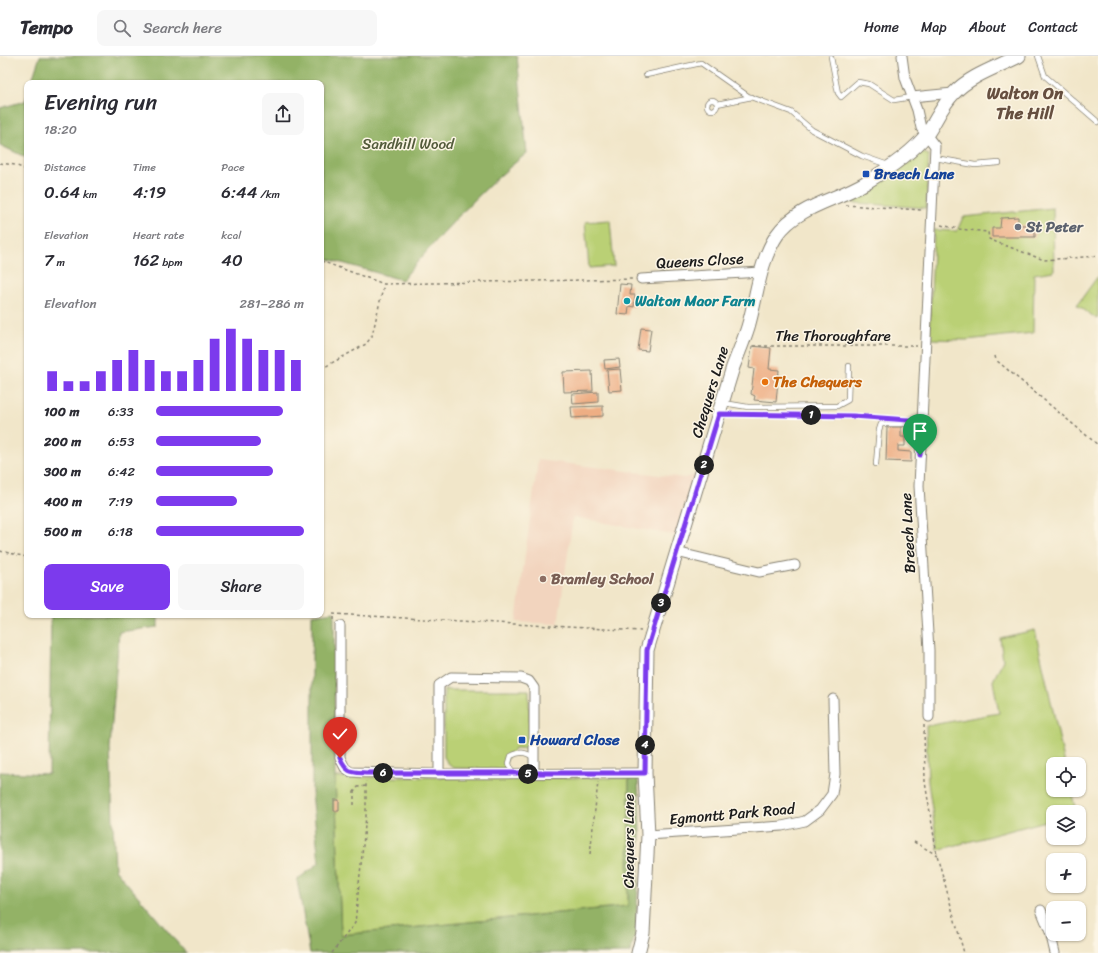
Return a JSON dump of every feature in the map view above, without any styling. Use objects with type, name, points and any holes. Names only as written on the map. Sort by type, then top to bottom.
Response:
[{"type":"main road","name":"Chequers Lane","points":[[638,953],[643,933],[648,835],[645,773],[647,650],[676,552],[748,328],[761,272],[777,235],[787,222],[800,213],[865,183],[911,150],[926,134],[953,94],[966,82],[1019,56]]},
{"type":"street","name":"Breech Lane","points":[[902,56],[905,78],[921,128],[935,146],[918,496],[930,650],[929,717]]},
{"type":"street","points":[[912,96],[953,94]]},
{"type":"street","name":"Queens Close","points":[[641,279],[761,272]]},
{"type":"street","points":[[676,552],[759,572],[795,565]]},
{"type":"street","points":[[340,626],[340,758],[345,768],[351,772],[439,774],[645,773]]},
{"type":"street","points":[[439,774],[439,686],[451,677],[521,678],[529,681],[534,688],[534,774]]},
{"type":"street","name":"Egmontt Park Road","points":[[648,835],[782,826],[805,821],[815,814],[820,810],[832,794],[835,774],[833,699]]},
{"type":"street","points":[[1041,910],[1050,932],[1055,953]]},
{"type":"lane","points":[[1038,56],[1045,76],[1098,122]]},
{"type":"lane","points":[[831,57],[838,93],[841,96],[858,82],[869,84],[894,100],[912,96]]},
{"type":"lane","points":[[646,75],[701,63],[752,97],[791,112],[812,130],[862,156],[890,165]]},
{"type":"lane","points":[[717,104],[752,97]]},
{"type":"lane","points":[[935,158],[975,165],[999,163]]},
{"type":"lane","points":[[721,409],[748,407],[837,406],[848,400],[849,366]]},
{"type":"lane","points":[[876,464],[879,430],[881,424],[921,424]]},
{"type":"lane","points":[[512,774],[509,763],[511,756],[518,752],[525,752],[533,757]]},
{"type":"path","points":[[0,163],[15,165],[24,169]]},
{"type":"path","points":[[846,205],[926,210],[932,213]]},
{"type":"path","points":[[932,223],[959,229],[988,232],[989,239],[1044,260],[1098,256]]},
{"type":"path","points":[[324,262],[384,284],[641,279]]},
{"type":"path","points":[[324,367],[366,344],[372,336],[384,284]]},
{"type":"path","name":"The Thoroughfare","points":[[741,347],[925,345]]},
{"type":"path","points":[[995,356],[996,360],[1098,445]]},
{"type":"path","points":[[721,409],[883,418]]},
{"type":"path","points":[[0,551],[24,555]]},
{"type":"path","points":[[340,626],[333,625],[334,614],[652,632]]},
{"type":"path","points":[[929,717],[923,727],[925,782],[937,855],[964,953]]},
{"type":"path","points":[[332,953],[355,923],[366,816],[366,773]]},
{"type":"path","points":[[590,854],[598,774]]},
{"type":"path","points":[[354,805],[354,792],[358,787],[366,786]]},
{"type":"path","points":[[914,842],[937,855]]},
{"type":"shaded area","name":"Bramley School","points":[[538,460],[684,478],[698,474],[679,536],[573,517],[558,624],[516,622]]},
{"type":"green space","name":"Sandhill Wood","points":[[40,56],[517,56],[527,153],[477,197],[431,246],[402,280],[324,258],[324,80],[32,80]]},
{"type":"green space","points":[[24,101],[24,157],[0,145],[0,108]]},
{"type":"green space","points":[[921,152],[929,155],[926,208],[842,202],[884,180]]},
{"type":"green space","points":[[1053,208],[1054,271],[1034,274],[1033,333],[966,340],[929,339],[934,230],[957,231],[963,217]]},
{"type":"green space","points":[[610,220],[614,266],[589,268],[585,222]]},
{"type":"green space","points":[[1098,276],[1098,317],[1097,319],[1077,305]]},
{"type":"green space","points":[[334,612],[335,777],[341,935],[628,906],[629,778],[638,778],[640,833],[636,933],[630,953],[310,953],[297,880],[319,863],[312,792],[312,618],[324,618],[324,613]]},
{"type":"green space","points":[[51,618],[158,618],[158,627],[119,632],[110,748],[115,869],[186,953],[0,953],[0,772],[49,774]]},
{"type":"green space","points":[[1035,630],[1063,757],[1046,757],[1046,797],[1073,797],[1074,805],[1046,805],[1046,821],[938,850],[928,782],[926,726],[999,713],[993,681],[1003,660],[1000,638]]},
{"type":"green space","points":[[444,690],[529,690],[530,749],[515,748],[507,758],[505,769],[454,768],[449,765],[444,757]]},
{"type":"green space","points":[[335,777],[629,778],[628,906],[341,935]]},
{"type":"building","name":"St Peter","points":[[1018,217],[1018,225],[1035,225],[1035,237],[992,237],[992,228],[1000,228],[1001,218]]},
{"type":"building","name":"Walton Maor Farm","points":[[620,284],[631,285],[630,295],[635,295],[634,307],[629,306],[628,315],[617,314]]},
{"type":"building","points":[[641,328],[651,329],[648,351],[638,350]]},
{"type":"building","name":"The Chequers","points":[[752,346],[771,348],[769,369],[779,370],[776,402],[754,400],[755,396],[751,394],[754,369],[749,368]]},
{"type":"building","points":[[619,359],[620,367],[605,369],[604,360]]},
{"type":"building","points":[[620,369],[622,390],[609,391],[607,370]]},
{"type":"building","points":[[592,371],[593,391],[564,392],[563,372]]},
{"type":"building","points":[[598,392],[598,402],[573,404],[572,394]]},
{"type":"building","points":[[603,406],[603,416],[572,418],[571,407]]},
{"type":"building","points":[[887,427],[901,427],[901,437],[905,437],[905,446],[898,446],[898,451],[911,452],[911,462],[886,461]]},
{"type":"building","points":[[334,800],[339,800],[339,811],[334,811]]},
{"type":"place","name":"Breech Lane","points":[[866,174]]},
{"type":"place","name":"St Peter","points":[[1018,227]]},
{"type":"place","name":"Walton Maor Farm","points":[[627,301]]},
{"type":"place","name":"The Chequers","points":[[765,382]]},
{"type":"place","name":"Bramley School","points":[[543,579]]},
{"type":"place","name":"Howard Close","points":[[522,740]]},
{"type":"district","name":"Walton On The Hill","points":[[1025,103]]},
{"type":"route","points":[[340,758],[345,768],[351,772],[366,773],[645,773],[647,650],[719,414],[761,416],[853,416],[922,421],[920,455]]}]
